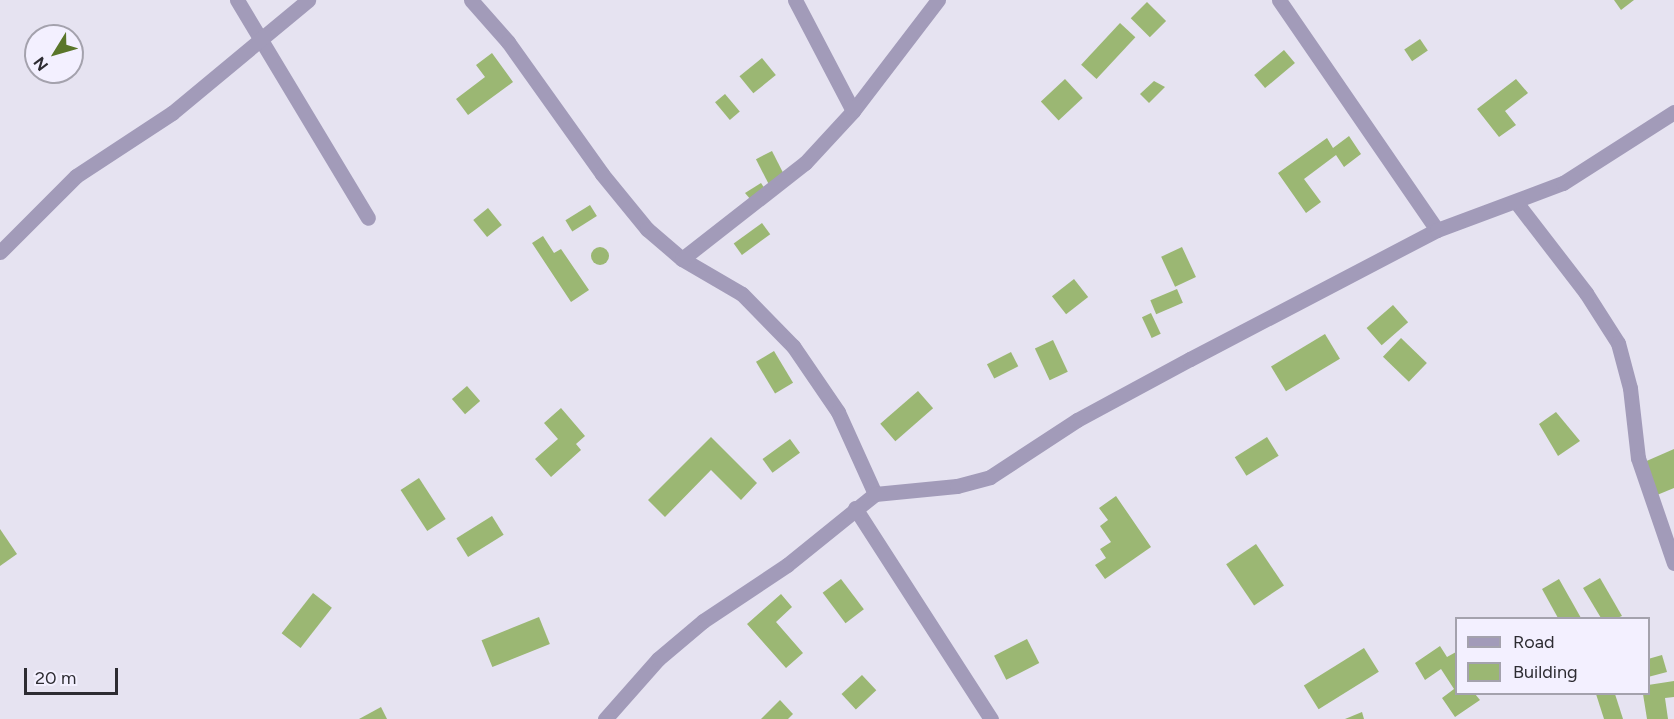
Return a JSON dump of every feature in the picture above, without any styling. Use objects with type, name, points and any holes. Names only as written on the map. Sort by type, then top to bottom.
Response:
[{"type":"street","points":[[237,0],[368,218]]},
{"type":"street","points":[[0,252],[76,176],[172,113],[308,0]]},
{"type":"street","points":[[471,0],[508,42],[602,174],[647,229],[682,259],[742,294],[793,346],[838,412],[875,494]]},
{"type":"street","points":[[795,0],[853,111]]},
{"type":"street","points":[[682,259],[805,163],[853,111],[938,0]]},
{"type":"street","points":[[1279,0],[1437,230]]},
{"type":"street","points":[[605,719],[658,659],[703,621],[786,565],[875,494],[957,486],[990,477],[1126,393],[1437,230],[1563,183],[1674,112]]},
{"type":"street","points":[[1516,202],[1586,293],[1618,343],[1630,388],[1638,458],[1674,563]]},
{"type":"street","points":[[855,508],[991,719]]},
{"type":"building","points":[[1614,0],[1634,0],[1621,10]]},
{"type":"building","points":[[1147,2],[1166,21],[1150,37],[1131,18]]},
{"type":"building","points":[[1120,23],[1135,37],[1096,79],[1081,65]]},
{"type":"building","points":[[1420,39],[1428,51],[1412,61],[1404,50]]},
{"type":"building","points":[[1284,50],[1295,63],[1265,88],[1254,75]]},
{"type":"building","points":[[492,53],[513,82],[468,115],[456,99],[485,77],[476,65]]},
{"type":"building","points":[[762,58],[776,75],[753,93],[739,76]]},
{"type":"building","points":[[1065,79],[1083,98],[1059,121],[1041,102]]},
{"type":"building","points":[[1516,79],[1528,93],[1505,111],[1516,125],[1499,137],[1477,109]]},
{"type":"building","points":[[1154,81],[1165,87],[1149,103],[1140,94]]},
{"type":"building","points":[[725,94],[740,112],[730,120],[715,102]]},
{"type":"building","points":[[1349,136],[1361,154],[1344,167],[1336,155],[1304,179],[1321,202],[1306,213],[1278,173],[1327,138],[1333,148]]},
{"type":"building","points":[[772,151],[785,176],[769,184],[756,159]]},
{"type":"building","points":[[761,183],[767,192],[751,200],[745,193]]},
{"type":"building","points":[[590,205],[597,216],[572,231],[565,220]]},
{"type":"building","points":[[488,208],[502,225],[487,237],[473,220]]},
{"type":"building","points":[[762,223],[770,234],[742,255],[734,244]]},
{"type":"building","points":[[543,236],[554,253],[561,249],[589,290],[571,302],[532,243]]},
{"type":"building","points":[[600,247],[606,250],[609,256],[606,262],[600,265],[594,262],[591,256],[594,250]]},
{"type":"building","points":[[1182,247],[1196,277],[1175,287],[1161,257]]},
{"type":"building","points":[[1074,279],[1088,297],[1066,314],[1052,296]]},
{"type":"building","points":[[1177,289],[1183,303],[1156,314],[1150,300]]},
{"type":"building","points":[[1393,305],[1408,322],[1382,345],[1367,328]]},
{"type":"building","points":[[1151,313],[1161,334],[1152,338],[1142,317]]},
{"type":"building","points":[[1325,334],[1340,359],[1286,391],[1271,366]]},
{"type":"building","points":[[1401,338],[1427,363],[1409,382],[1383,357]]},
{"type":"building","points":[[1053,340],[1068,372],[1050,380],[1035,348]]},
{"type":"building","points":[[774,351],[793,383],[775,394],[756,362]]},
{"type":"building","points":[[1011,352],[1018,366],[994,379],[987,364]]},
{"type":"building","points":[[467,386],[480,401],[465,414],[452,399]]},
{"type":"building","points":[[918,391],[933,408],[895,441],[880,424]]},
{"type":"building","points":[[561,408],[585,436],[576,444],[581,450],[551,477],[535,459],[558,439],[544,423]]},
{"type":"building","points":[[1556,412],[1580,441],[1558,456],[1539,424]]},
{"type":"building","points":[[711,437],[757,483],[741,500],[711,470],[665,517],[648,500]]},
{"type":"building","points":[[1267,437],[1279,456],[1246,476],[1235,457]]},
{"type":"building","points":[[790,439],[800,453],[772,473],[762,459]]},
{"type":"building","points":[[1674,449],[1674,488],[1657,495],[1642,463]]},
{"type":"building","points":[[419,478],[446,519],[427,531],[401,490]]},
{"type":"building","points":[[1116,496],[1151,547],[1105,579],[1095,565],[1106,558],[1100,549],[1111,542],[1100,526],[1108,520],[1099,508]]},
{"type":"building","points":[[492,516],[504,535],[468,557],[456,538]]},
{"type":"building","points":[[0,529],[17,554],[0,566]]},
{"type":"building","points":[[1256,544],[1284,585],[1254,606],[1226,564]]},
{"type":"building","points":[[1600,578],[1622,616],[1600,617],[1583,588]]},
{"type":"building","points":[[841,579],[864,609],[846,623],[823,593]]},
{"type":"building","points":[[1559,579],[1580,617],[1557,617],[1542,589]]},
{"type":"building","points":[[313,593],[332,608],[301,648],[282,633]]},
{"type":"building","points":[[781,594],[792,607],[776,622],[803,653],[786,668],[747,624]]},
{"type":"building","points":[[539,617],[550,644],[492,667],[482,640]]},
{"type":"building","points":[[1027,639],[1039,663],[1006,680],[994,656]]},
{"type":"building","points":[[1440,646],[1447,657],[1455,653],[1455,695],[1476,695],[1480,700],[1455,717],[1442,698],[1454,689],[1441,669],[1425,680],[1415,663]]},
{"type":"building","points":[[1364,648],[1379,672],[1319,709],[1304,686]]},
{"type":"building","points":[[1662,655],[1667,672],[1650,676],[1650,658]]},
{"type":"building","points":[[862,675],[876,690],[856,709],[842,694]]},
{"type":"building","points":[[1674,681],[1674,697],[1665,698],[1668,719],[1647,719],[1643,695],[1650,695],[1650,685]]},
{"type":"building","points":[[1596,695],[1615,695],[1623,719],[1604,719]]},
{"type":"building","points":[[780,700],[793,714],[788,719],[761,719]]},
{"type":"building","points":[[381,707],[387,719],[359,719]]},
{"type":"building","points":[[1362,712],[1364,719],[1345,719]]}]
